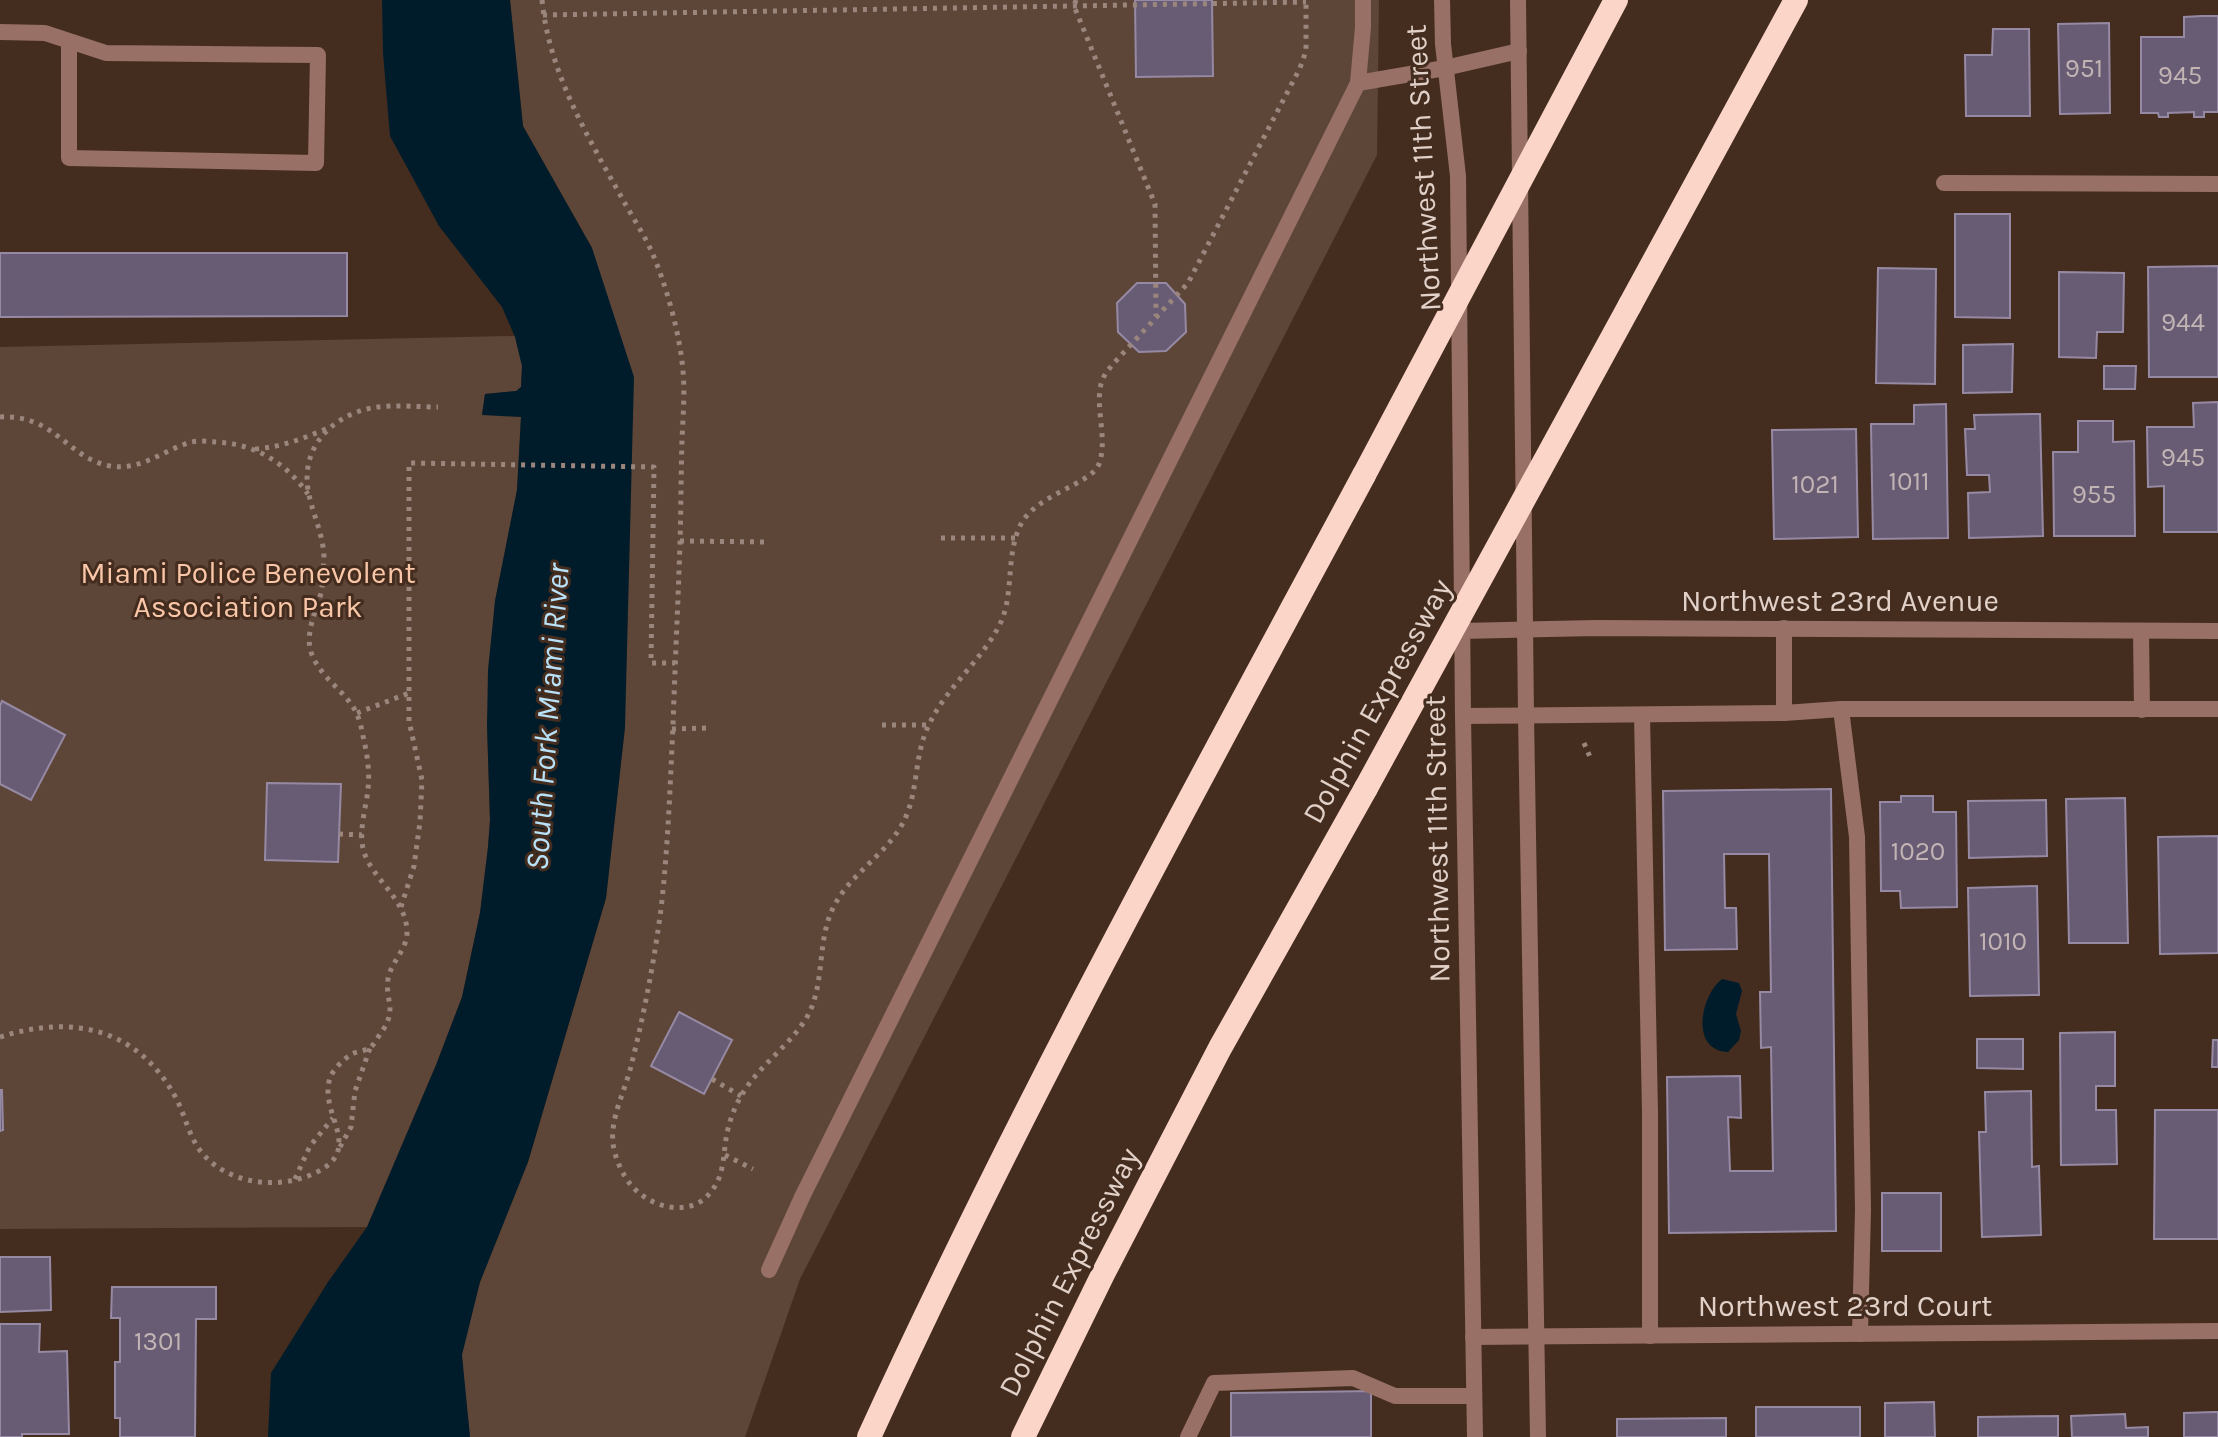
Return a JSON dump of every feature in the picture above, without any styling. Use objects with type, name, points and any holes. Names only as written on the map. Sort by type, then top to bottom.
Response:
[{"type":"highway","points":[[869,1437],[921,1323],[1054,1055],[1616,0]]},
{"type":"highway","name":"Dolphin Expressway","points":[[1023,1437],[1199,1087],[1366,788],[1796,0]]},
{"type":"street","points":[[769,1270],[824,1152],[1358,83],[1363,0]]},
{"type":"street","name":"Northwest 11th Street","points":[[1442,0],[1445,68],[1458,176],[1475,1437]]},
{"type":"street","points":[[1518,0],[1538,1437]]},
{"type":"street","points":[[0,32],[45,33],[106,53],[318,55],[316,163],[69,158],[69,41]]},
{"type":"street","points":[[1358,83],[1519,51]]},
{"type":"street","points":[[1944,183],[2218,184]]},
{"type":"street","name":"Northwest 23rd Avenue","points":[[1462,631],[1597,628],[2218,631]]},
{"type":"street","points":[[1784,628],[1784,713]]},
{"type":"street","points":[[2141,631],[2142,710]]},
{"type":"street","points":[[1841,709],[1857,837],[1863,1210],[1860,1334]]},
{"type":"street","points":[[1463,716],[1784,713],[1841,709],[2218,709]]},
{"type":"street","points":[[1642,715],[1650,1097],[1650,1336]]},
{"type":"street","name":"Northwest 23rd Court","points":[[1473,1337],[2218,1331]]},
{"type":"street","points":[[1188,1437],[1214,1383],[1353,1378],[1395,1396],[1474,1396]]},
{"type":"path","points":[[542,0],[543,15],[552,52],[566,91],[589,140],[652,252],[677,332],[683,374],[669,828],[661,912],[630,1074],[613,1125],[613,1143],[618,1164],[633,1188],[651,1201],[671,1208],[688,1207],[706,1199],[718,1182],[726,1137],[741,1096],[762,1067],[793,1037],[810,1011],[826,927],[850,883],[901,827],[912,797],[917,758],[928,725],[950,689],[1001,623],[1009,598],[1011,561],[1020,525],[1045,500],[1097,469],[1101,445],[1101,385],[1113,364],[1188,283],[1300,68],[1306,51],[1306,1],[543,15]]},
{"type":"path","points":[[1075,3],[1155,204],[1156,317]]},
{"type":"path","points":[[254,449],[287,444],[327,429],[354,413],[374,408],[438,407]]},
{"type":"path","points":[[0,417],[13,416],[34,421],[108,466],[145,462],[189,442],[232,443],[254,449],[281,464],[296,476],[309,495]]},
{"type":"path","points":[[0,1037],[28,1028],[80,1027],[108,1034],[133,1046],[160,1072],[177,1099],[199,1149],[220,1169],[243,1180],[266,1183],[316,1173],[330,1163],[340,1148],[351,1127],[355,1091],[370,1048],[389,1019],[388,976],[405,948],[407,930],[401,907],[363,853],[368,761],[357,713],[316,666],[309,647],[321,591],[324,544],[309,495],[307,476],[311,455],[318,439],[327,429]]},
{"type":"path","points":[[401,907],[414,866],[422,780],[409,721],[409,463],[654,467],[651,663],[675,663]]},
{"type":"path","points":[[941,538],[1017,538]]},
{"type":"path","points":[[680,541],[767,542]]},
{"type":"path","points":[[357,713],[409,693]]},
{"type":"path","points":[[882,725],[928,725]]},
{"type":"path","points":[[672,729],[709,728]]},
{"type":"path","points":[[1582,739],[1590,757]]},
{"type":"path","points":[[339,834],[362,835]]},
{"type":"path","points":[[340,1148],[339,1130],[329,1106],[330,1078],[351,1055],[370,1048]]},
{"type":"path","points":[[712,1079],[741,1096]]},
{"type":"path","points":[[295,1179],[310,1146],[333,1118]]},
{"type":"path","points":[[725,1155],[753,1169]]},
{"type":"green space","points":[[510,0],[1379,0],[1377,155],[800,1279],[745,1437],[470,1437],[461,1355],[480,1282],[528,1162],[606,898],[625,727],[592,248],[523,126]]},
{"type":"green space","name":"Miami Police Benevolent Association Park","points":[[515,336],[522,366],[521,387],[517,391],[485,394],[482,414],[521,417],[517,490],[495,601],[487,725],[490,820],[480,913],[462,997],[367,1227],[0,1229],[0,347]]},
{"type":"water","name":"South Fork Miami River","points":[[382,0],[510,0],[523,126],[592,248],[634,377],[625,727],[606,898],[528,1162],[480,1282],[462,1355],[470,1437],[268,1437],[271,1373],[367,1227],[462,997],[480,913],[488,847],[488,670],[495,601],[517,490],[521,417],[482,415],[485,394],[516,391],[521,387],[522,366],[515,337],[502,307],[439,226],[390,136]]},
{"type":"water","points":[[1722,979],[1739,983],[1742,991],[1736,1014],[1741,1031],[1739,1040],[1728,1052],[1708,1043],[1702,1022],[1708,997]]},
{"type":"building","points":[[1135,0],[1212,0],[1213,76],[1136,77]]},
{"type":"building","points":[[2218,16],[2218,112],[2204,112],[2204,117],[2194,117],[2194,112],[2168,113],[2168,117],[2159,117],[2158,113],[2141,113],[2141,37],[2184,37],[2184,17]]},
{"type":"building","points":[[2109,23],[2110,113],[2060,114],[2058,24]]},
{"type":"building","points":[[1993,29],[2029,29],[2030,116],[1966,116],[1965,55],[1992,55]]},
{"type":"building","points":[[1955,214],[2010,214],[2010,318],[1955,317]]},
{"type":"building","points":[[0,253],[347,253],[347,316],[0,317]]},
{"type":"building","points":[[2218,266],[2218,377],[2149,377],[2148,267]]},
{"type":"building","points":[[1878,268],[1936,269],[1935,384],[1876,383]]},
{"type":"building","points":[[2059,272],[2124,273],[2123,332],[2097,332],[2096,358],[2059,357]]},
{"type":"building","points":[[1137,283],[1166,283],[1185,304],[1186,332],[1166,351],[1139,352],[1118,332],[1117,303]]},
{"type":"building","points":[[2013,344],[2012,392],[1963,393],[1963,345]]},
{"type":"building","points":[[2104,366],[2136,366],[2135,389],[2104,389]]},
{"type":"building","points":[[2218,402],[2218,532],[2164,532],[2164,486],[2148,487],[2147,427],[2194,427],[2193,403]]},
{"type":"building","points":[[1946,404],[1948,538],[1873,539],[1871,424],[1914,424],[1914,405]]},
{"type":"building","points":[[2040,414],[2043,536],[1969,538],[1968,493],[1990,492],[1989,475],[1967,475],[1965,429],[1975,429],[1974,415]]},
{"type":"building","points":[[2078,421],[2113,421],[2113,442],[2134,441],[2135,536],[2054,536],[2053,452],[2078,452]]},
{"type":"building","points":[[1856,429],[1858,537],[1774,539],[1772,430]]},
{"type":"building","points":[[2,701],[65,735],[31,800],[0,784]]},
{"type":"building","points":[[267,783],[341,784],[338,862],[265,860]]},
{"type":"building","points":[[1831,789],[1836,1231],[1669,1233],[1667,1077],[1740,1076],[1741,1118],[1728,1117],[1730,1171],[1773,1171],[1771,1047],[1761,1048],[1760,992],[1771,992],[1769,854],[1724,854],[1725,908],[1736,908],[1737,949],[1665,950],[1663,791]]},
{"type":"building","points":[[1901,796],[1933,796],[1933,812],[1956,812],[1957,907],[1901,908],[1900,891],[1881,891],[1880,802],[1901,802]]},
{"type":"building","points":[[2125,798],[2128,943],[2069,943],[2066,799]]},
{"type":"building","points":[[2046,800],[2047,856],[1969,858],[1968,801]]},
{"type":"building","points":[[2218,836],[2218,953],[2160,954],[2158,837]]},
{"type":"building","points":[[2037,886],[2039,995],[1970,996],[1968,888]]},
{"type":"building","points":[[679,1012],[732,1040],[704,1094],[651,1066]]},
{"type":"building","points":[[2115,1032],[2115,1086],[2096,1086],[2096,1110],[2116,1110],[2117,1164],[2061,1165],[2060,1033]]},
{"type":"building","points":[[1977,1039],[2023,1039],[2023,1069],[1977,1068]]},
{"type":"building","points":[[2213,1040],[2218,1040],[2218,1067],[2212,1067]]},
{"type":"building","points":[[0,1090],[3,1130],[0,1131]]},
{"type":"building","points":[[2031,1091],[2032,1167],[2039,1166],[2041,1235],[1982,1237],[1979,1132],[1986,1132],[1985,1092]]},
{"type":"building","points":[[2155,1110],[2218,1110],[2218,1239],[2154,1239]]},
{"type":"building","points":[[1882,1193],[1941,1193],[1941,1251],[1882,1251]]},
{"type":"building","points":[[0,1257],[50,1257],[51,1310],[0,1312]]},
{"type":"building","points":[[112,1287],[216,1287],[216,1319],[196,1319],[195,1437],[120,1437],[120,1418],[115,1418],[115,1362],[120,1362],[120,1318],[111,1318]]},
{"type":"building","points":[[0,1324],[40,1324],[39,1352],[67,1351],[69,1434],[0,1437]]},
{"type":"building","points":[[1371,1391],[1371,1437],[1231,1437],[1231,1393]]},
{"type":"building","points":[[1934,1402],[1935,1437],[1885,1437],[1885,1403]]},
{"type":"building","points":[[1756,1407],[1860,1407],[1860,1437],[1756,1437]]},
{"type":"building","points":[[2218,1412],[2218,1437],[2184,1437],[2184,1413]]},
{"type":"building","points":[[2125,1414],[2126,1428],[2148,1427],[2148,1437],[2072,1437],[2071,1416]]},
{"type":"building","points":[[2058,1416],[2058,1437],[1978,1437],[1978,1417]]},
{"type":"building","points":[[1726,1418],[1726,1437],[1617,1437],[1617,1419]]}]
